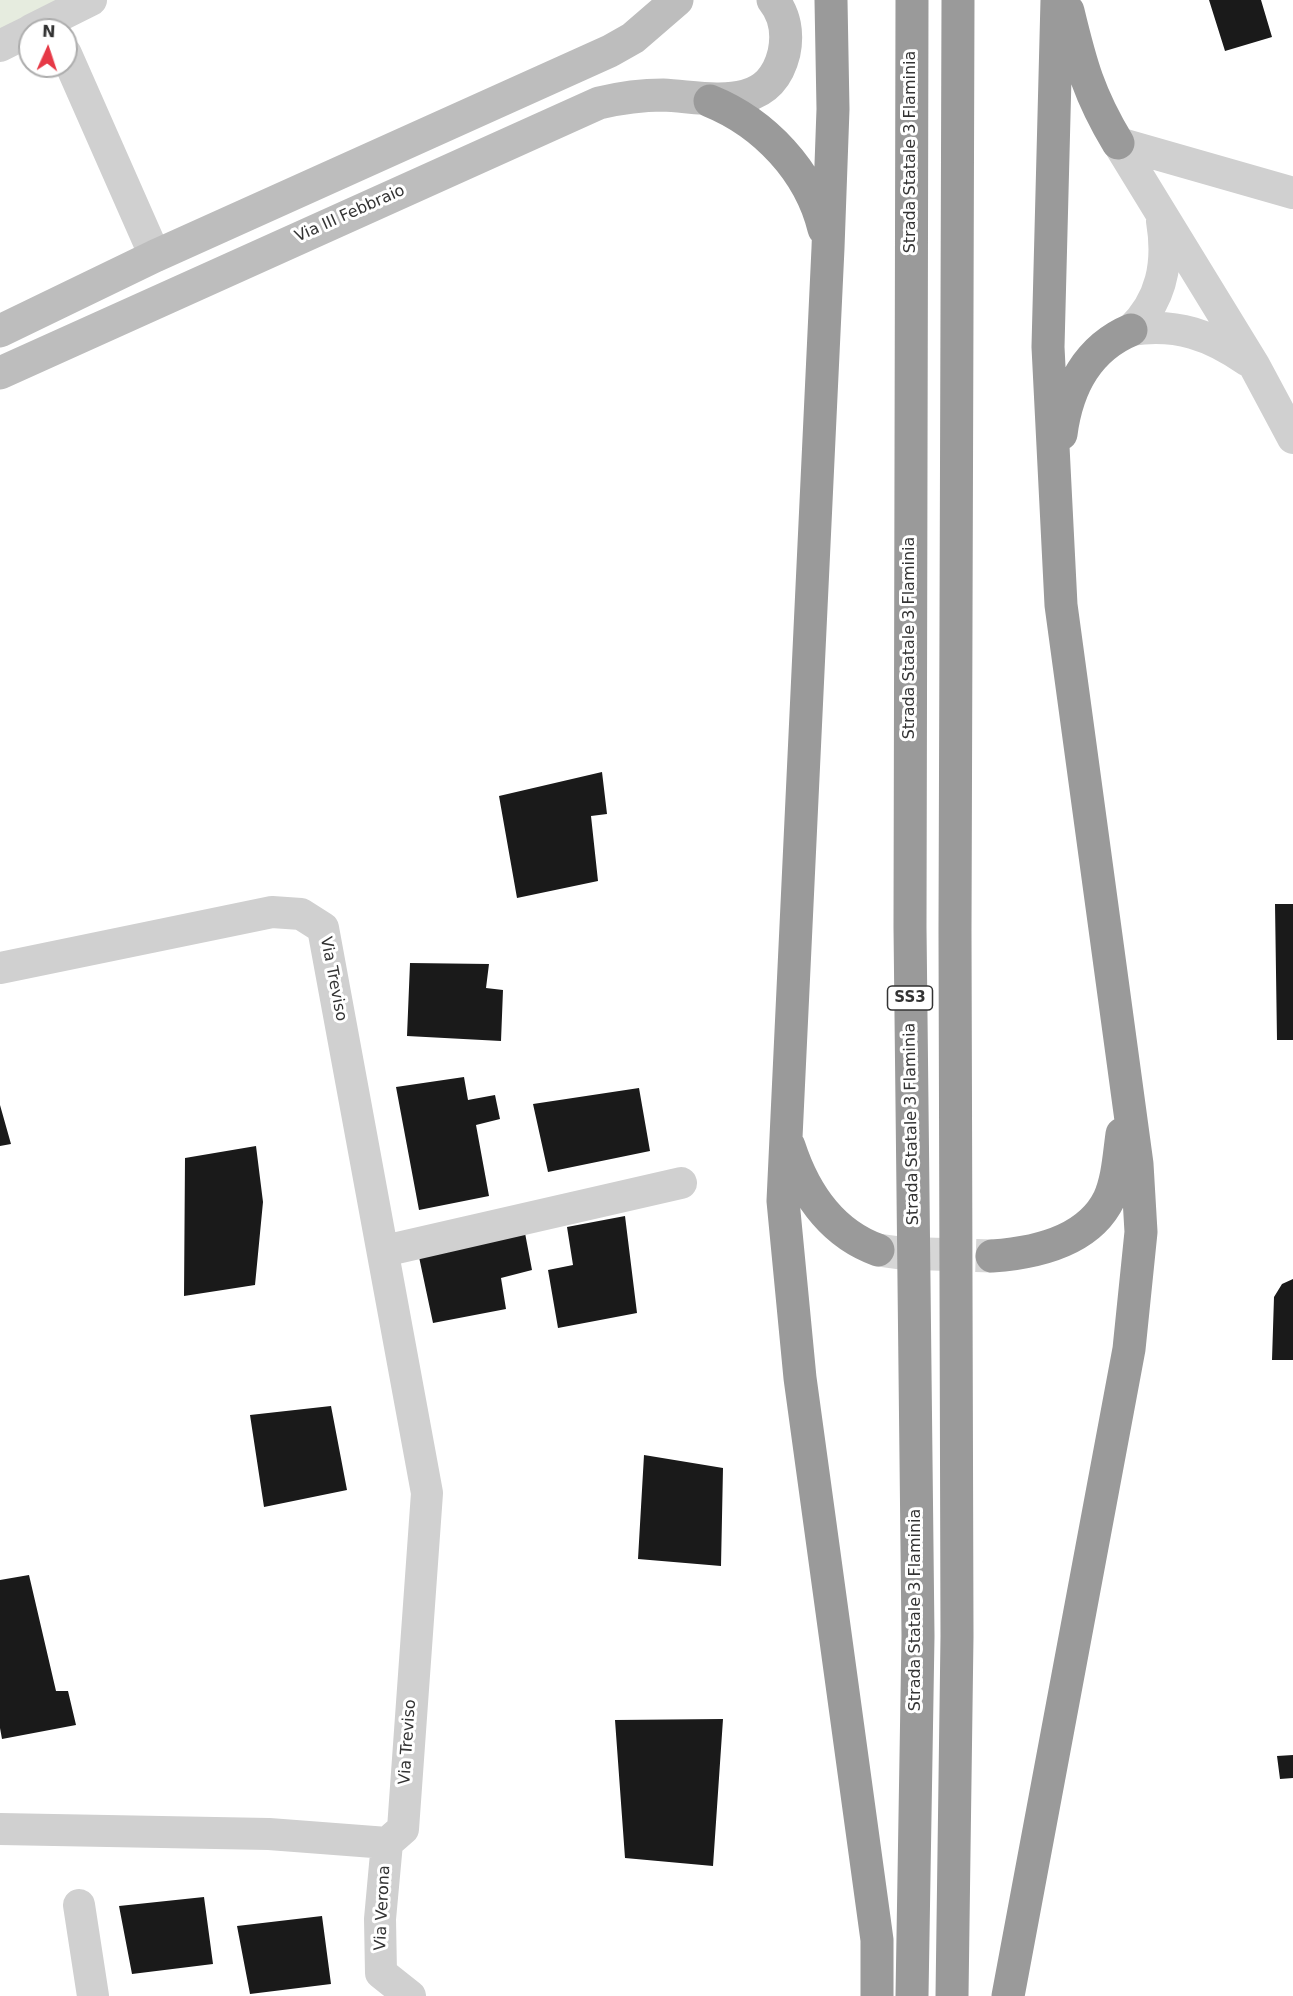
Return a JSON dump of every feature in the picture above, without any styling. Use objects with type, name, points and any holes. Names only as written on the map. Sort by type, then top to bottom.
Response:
[{"type":"highway","points":[[831,0],[833,109],[828,248],[784,1219],[799,1366],[877,1940],[877,1996]]},
{"type":"highway","name":"Strada Statale 3 Flaminia","points":[[912,0],[910,927],[918,1636],[912,1996]]},
{"type":"highway","name":"SS3","points":[[952,1996],[957,1636],[955,906],[958,0]]},
{"type":"highway","points":[[1008,1996],[1131,1338],[1139,1271],[1141,1213],[1060,605],[1048,346],[1057,0]]},
{"type":"highway","points":[[1065,0],[1084,78],[1096,107],[1118,143]]},
{"type":"highway","points":[[710,101],[732,110],[754,124],[785,156],[812,199],[821,220],[828,248]]},
{"type":"highway","points":[[1053,492],[1063,419],[1080,373],[1098,350],[1131,330]]},
{"type":"highway","points":[[992,1256],[1031,1252],[1058,1243],[1075,1234],[1101,1211],[1110,1198],[1114,1182],[1127,1097]]},
{"type":"highway","points":[[787,1141],[798,1173],[825,1214],[850,1236],[878,1250]]},
{"type":"main road","points":[[0,331],[155,256],[610,51],[633,38],[677,0]]},
{"type":"main road","name":"Via III Febbraio","points":[[0,373],[599,103],[637,96],[683,96],[710,101],[743,97],[762,86],[777,69],[784,50],[785,31],[782,15],[773,0]]},
{"type":"street","points":[[60,18],[91,0]]},
{"type":"street","points":[[0,46],[18,38]]},
{"type":"street","points":[[77,78],[155,256]]},
{"type":"street","points":[[1118,143],[1293,193]]},
{"type":"street","points":[[1118,143],[1254,365],[1293,438]]},
{"type":"street","points":[[1131,330],[1152,307],[1162,280],[1166,241],[1162,218]]},
{"type":"street","points":[[1131,330],[1169,327],[1197,333],[1224,344],[1254,365]]},
{"type":"street","name":"Via Treviso","points":[[0,968],[272,912],[301,914],[323,928],[427,1493],[403,1829],[387,1843]]},
{"type":"street","points":[[384,1251],[681,1183]]},
{"type":"street","points":[[0,1829],[269,1834],[387,1843]]},
{"type":"street","name":"Via Verona","points":[[387,1843],[380,1919],[381,1974],[410,1996]]},
{"type":"street","points":[[79,1905],[93,1996]]},
{"type":"shaded area","points":[[0,0],[58,0],[18,18],[0,29]]},
{"type":"building","points":[[1209,0],[1261,0],[1272,37],[1225,51]]},
{"type":"building","points":[[602,772],[607,814],[591,816],[598,881],[517,898],[499,796]]},
{"type":"building","points":[[1275,904],[1293,904],[1293,1040],[1277,1040]]},
{"type":"building","points":[[410,963],[489,964],[486,988],[503,990],[501,1041],[407,1036]]},
{"type":"building","points":[[464,1077],[468,1100],[495,1095],[500,1119],[476,1125],[489,1196],[419,1210],[396,1087]]},
{"type":"building","points":[[639,1088],[650,1151],[548,1172],[533,1104]]},
{"type":"building","points":[[0,1105],[11,1144],[0,1146]]},
{"type":"building","points":[[256,1146],[263,1202],[255,1285],[184,1296],[185,1158]]},
{"type":"building","points":[[625,1216],[637,1313],[558,1328],[548,1270],[573,1265],[567,1227]]},
{"type":"building","points":[[525,1233],[532,1270],[501,1278],[506,1309],[433,1323],[419,1257]]},
{"type":"building","points":[[1293,1279],[1293,1360],[1272,1360],[1274,1297],[1282,1284]]},
{"type":"building","points":[[331,1406],[347,1490],[264,1507],[250,1415]]},
{"type":"building","points":[[644,1455],[723,1468],[721,1566],[638,1559]]},
{"type":"building","points":[[29,1575],[56,1691],[68,1691],[76,1725],[2,1739],[0,1728],[0,1580]]},
{"type":"building","points":[[723,1719],[713,1866],[625,1858],[615,1720]]},
{"type":"building","points":[[1293,1755],[1293,1778],[1280,1779],[1277,1756]]},
{"type":"building","points":[[204,1897],[213,1964],[132,1974],[119,1906]]},
{"type":"building","points":[[322,1916],[331,1984],[250,1994],[237,1926]]},
{"type":"tunnel","points":[[878,1250],[900,1253],[992,1256]]}]
